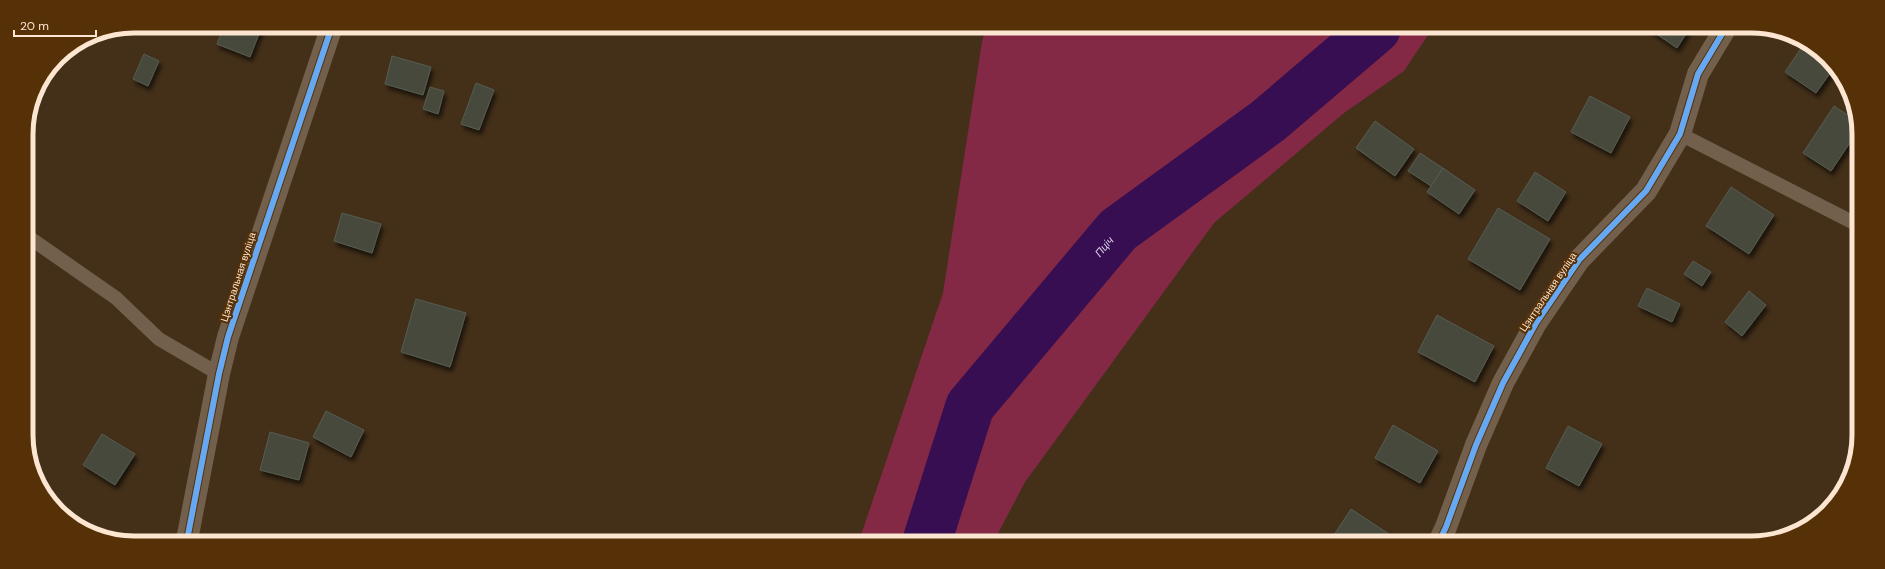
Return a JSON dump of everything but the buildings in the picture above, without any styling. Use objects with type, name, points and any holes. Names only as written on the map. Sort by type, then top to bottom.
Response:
[{"type":"street","name":"Цэнтральная вуліца","points":[[188,536],[219,374],[228,337],[330,33]]},
{"type":"street","name":"Цэнтральная вуліца","points":[[1442,536],[1476,445],[1503,383],[1536,323],[1579,260],[1646,191],[1680,134],[1698,74],[1723,33]]},
{"type":"lane","points":[[1680,134],[1852,222]]},
{"type":"lane","points":[[33,240],[116,298],[159,339],[219,374]]},
{"type":"shaded area","points":[[985,33],[1429,33],[1404,71],[1344,113],[1214,223],[1025,482],[997,536],[861,536],[943,293]]},
{"type":"waterway","name":"Пціч","points":[[929,536],[970,406],[1118,230],[1268,121],[1371,33]]},
{"type":"cycle path","points":[[188,536],[219,374],[228,337],[330,33]]},
{"type":"cycle path","points":[[1442,536],[1476,445],[1503,383],[1536,323],[1579,260],[1646,191],[1680,134],[1698,74],[1723,33]]}]
